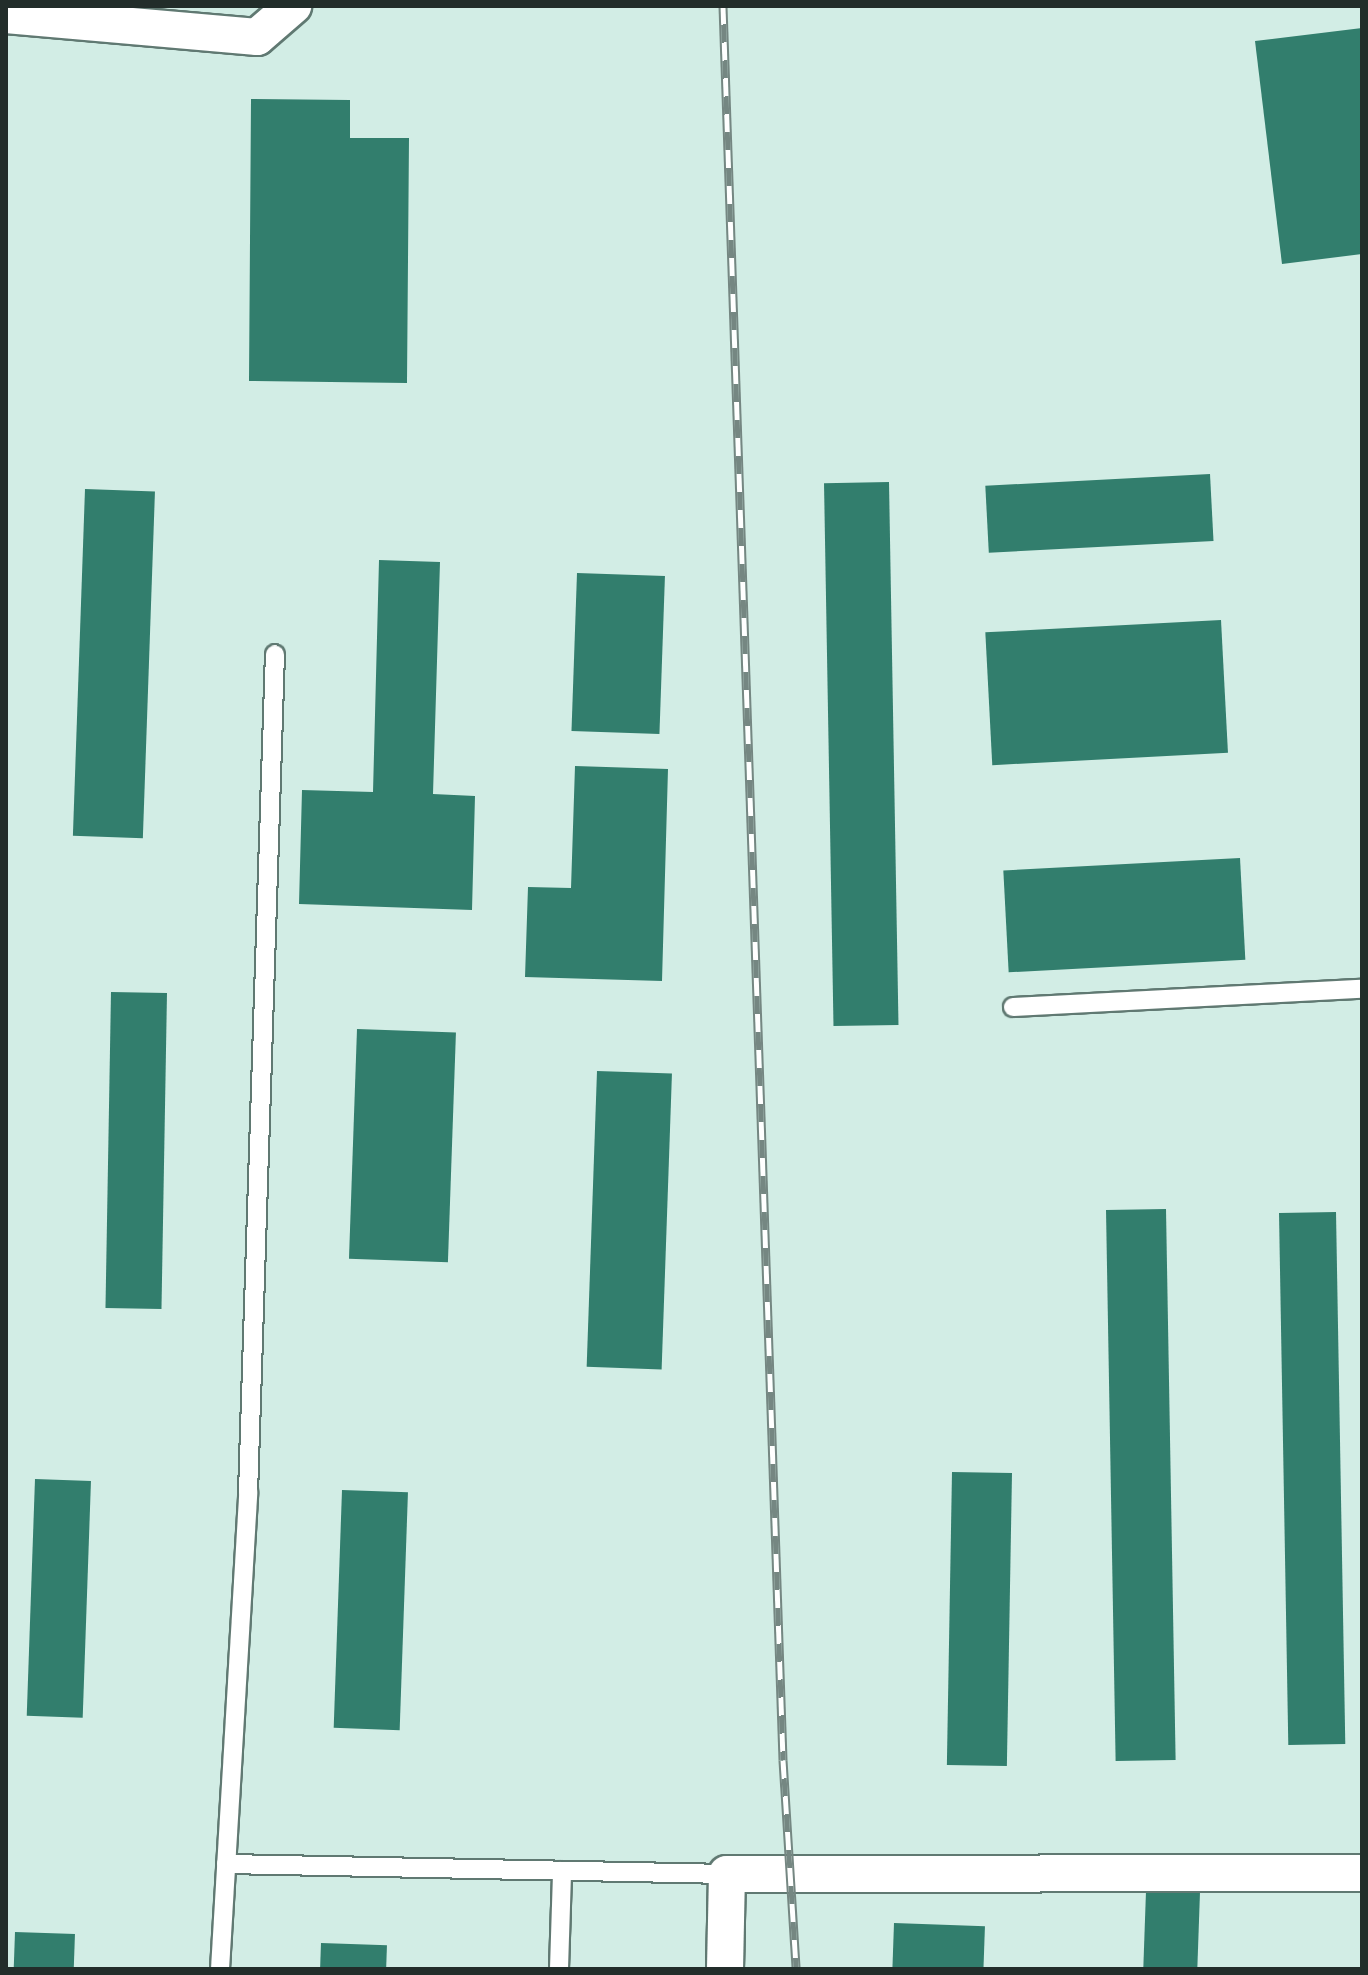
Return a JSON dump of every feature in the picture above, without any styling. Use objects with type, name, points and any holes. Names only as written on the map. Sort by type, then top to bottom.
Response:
[{"type":"street","points":[[6,15],[257,37],[293,6]]},
{"type":"street","points":[[725,1969],[727,1874],[1362,1873]]},
{"type":"lane","points":[[220,1969],[248,1493],[275,654]]},
{"type":"lane","points":[[1013,1007],[1362,989]]},
{"type":"lane","points":[[226,1864],[727,1874]]},
{"type":"lane","points":[[559,1969],[562,1871]]},
{"type":"building","points":[[1362,28],[1362,254],[1282,264],[1255,41]]},
{"type":"building","points":[[251,99],[350,100],[350,138],[409,138],[407,383],[249,381]]},
{"type":"building","points":[[1210,474],[1214,541],[989,553],[985,486]]},
{"type":"building","points":[[889,482],[898,1025],[833,1026],[824,483]]},
{"type":"building","points":[[85,489],[155,491],[143,838],[73,836]]},
{"type":"building","points":[[379,560],[440,562],[433,794],[475,796],[472,910],[299,904],[302,790],[373,792]]},
{"type":"building","points":[[577,573],[665,576],[659,734],[571,731]]},
{"type":"building","points":[[1221,620],[1228,753],[992,765],[985,632]]},
{"type":"building","points":[[575,766],[668,769],[662,981],[525,977],[528,887],[571,888]]},
{"type":"building","points":[[1240,858],[1245,960],[1009,972],[1003,870]]},
{"type":"building","points":[[111,992],[167,993],[161,1309],[105,1308]]},
{"type":"building","points":[[357,1029],[456,1032],[448,1262],[349,1259]]},
{"type":"building","points":[[597,1071],[672,1074],[662,1369],[587,1367]]},
{"type":"building","points":[[1166,1209],[1176,1760],[1116,1761],[1106,1210]]},
{"type":"building","points":[[1336,1212],[1345,1744],[1288,1745],[1279,1213]]},
{"type":"building","points":[[952,1472],[1012,1473],[1007,1766],[947,1765]]},
{"type":"building","points":[[35,1479],[91,1481],[83,1718],[27,1716]]},
{"type":"building","points":[[342,1490],[408,1492],[400,1730],[334,1728]]},
{"type":"building","points":[[1146,1891],[1200,1893],[1197,1969],[1143,1969]]},
{"type":"building","points":[[894,1923],[985,1926],[983,1969],[892,1969]]},
{"type":"building","points":[[15,1932],[75,1934],[74,1969],[14,1969]]},
{"type":"building","points":[[321,1943],[387,1945],[386,1969],[320,1969]]},
{"type":"railway","points":[[723,6],[783,1760],[796,1969]]}]
